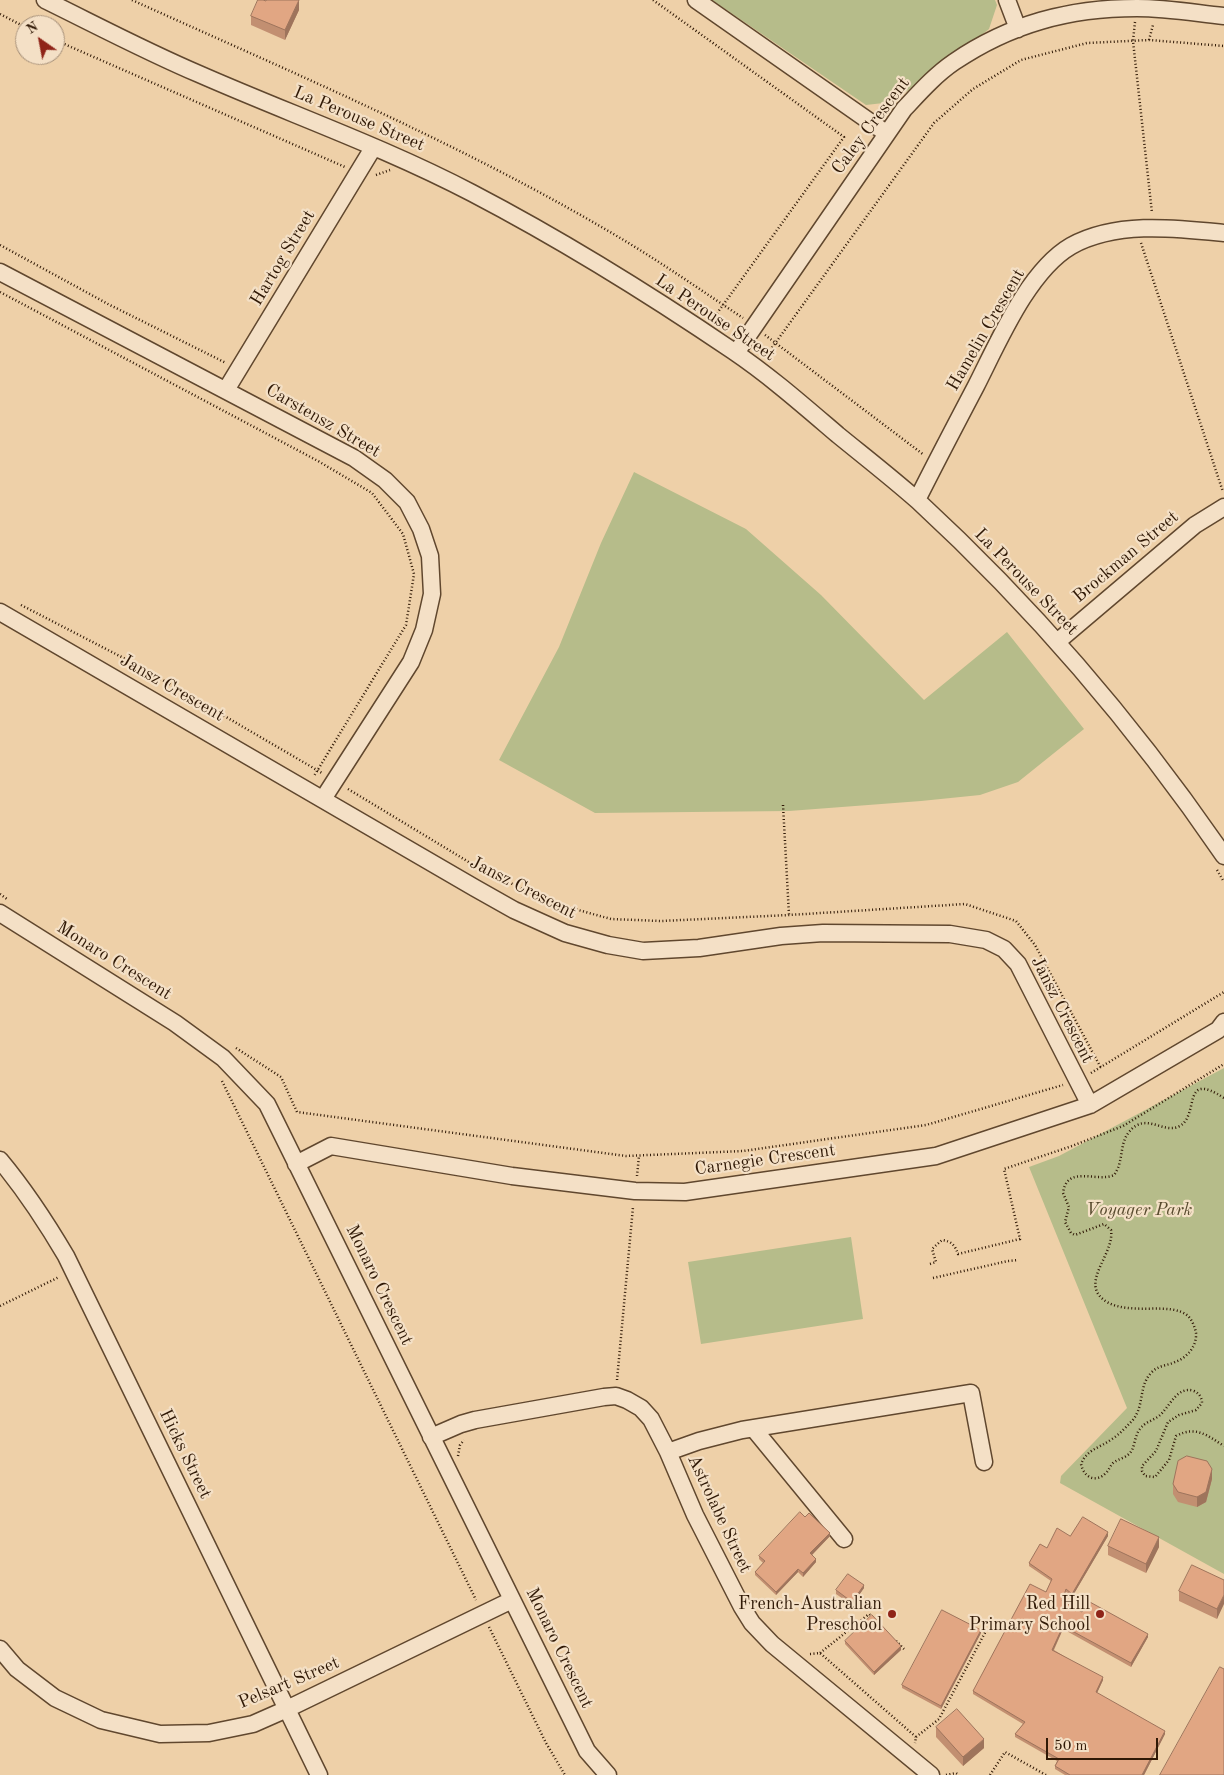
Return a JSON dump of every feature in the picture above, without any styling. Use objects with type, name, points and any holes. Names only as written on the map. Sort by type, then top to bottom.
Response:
[{"type":"street","name":"La Perouse Street","points":[[45,0],[195,73],[419,166],[596,262],[736,353],[799,402],[917,500],[973,555],[1056,642],[1152,756],[1193,810],[1218,860]]},
{"type":"street","points":[[696,0],[886,133]]},
{"type":"street","points":[[1007,0],[1018,29]]},
{"type":"street","name":"Caley Crescent","points":[[736,353],[886,133],[915,97],[953,63],[1000,36],[1046,18],[1090,10],[1128,5],[1224,16]]},
{"type":"street","name":"Hartog Street","points":[[226,390],[373,148]]},
{"type":"street","name":"Hamelin Crescent","points":[[917,500],[1007,325],[1027,292],[1046,267],[1071,247],[1097,236],[1125,230],[1193,230],[1224,233]]},
{"type":"street","name":"Carstensz Street","points":[[0,272],[354,458],[385,480],[408,502],[421,529],[430,556],[432,594],[424,630],[411,662],[324,799]]},
{"type":"street","name":"Brockman Street","points":[[1056,642],[1195,525],[1224,507]]},
{"type":"street","name":"Jansz Crescent","points":[[0,612],[514,910],[565,933],[608,945],[643,951],[699,948],[781,936],[823,933],[950,934],[986,940],[1004,949],[1018,964],[1076,1082],[1090,1105]]},
{"type":"street","name":"Monaro Crescent","points":[[4,906],[223,1058],[267,1104],[587,1751],[608,1775]]},
{"type":"street","name":"Carnegie Crescent","points":[[296,1164],[331,1146],[512,1176],[635,1191],[685,1192],[936,1156],[1090,1105],[1222,1027]]},
{"type":"street","name":"Hicks Street","points":[[0,1160],[42,1216],[73,1270],[319,1775]]},
{"type":"street","points":[[668,1452],[699,1441],[752,1428],[970,1394],[984,1462]]},
{"type":"street","points":[[431,1436],[461,1424],[496,1415],[592,1398],[616,1396]]},
{"type":"street","name":"Astrolabe Street","points":[[616,1396],[628,1400],[645,1412],[651,1419],[678,1473],[703,1532],[752,1623],[763,1636],[931,1775]]},
{"type":"street","points":[[752,1428],[844,1539]]},
{"type":"street","name":"Pelsart Street","points":[[0,1649],[17,1669],[55,1698],[101,1720],[160,1734],[209,1733],[253,1724],[512,1600]]},
{"type":"path","points":[[132,0],[342,94],[458,149],[610,232],[754,326],[936,464]]},
{"type":"path","points":[[653,0],[844,137],[704,332]]},
{"type":"path","points":[[1128,5],[1152,216],[1155,216]]},
{"type":"path","points":[[0,14],[15,22]]},
{"type":"path","points":[[756,369],[934,124],[973,89],[1021,60],[1087,43],[1149,40],[1224,46]]},
{"type":"path","points":[[65,44],[358,173],[373,176],[396,168]]},
{"type":"path","points":[[1136,230],[1224,495]]},
{"type":"path","points":[[0,245],[108,304],[239,370]]},
{"type":"path","points":[[0,292],[318,461],[372,493],[403,534],[414,574],[406,625],[306,789]]},
{"type":"path","points":[[17,603],[138,665],[472,864],[549,902],[611,919],[661,921],[965,904],[1016,921],[1035,946],[1101,1068]]},
{"type":"path","points":[[783,804],[789,915]]},
{"type":"path","points":[[1218,860],[1224,882]]},
{"type":"path","points":[[0,894],[4,906]]},
{"type":"path","points":[[232,1045],[281,1077],[297,1112],[626,1156],[743,1151],[926,1125],[1076,1082],[1224,992]]},
{"type":"path","points":[[930,1264],[936,1262],[932,1249],[942,1240],[949,1241],[956,1247],[958,1254],[1020,1239],[1004,1169],[1123,1126],[1224,1064]]},
{"type":"path","points":[[221,1078],[546,1743],[565,1775]]},
{"type":"path","points":[[1224,1098],[1210,1090],[1202,1089],[1196,1092],[1189,1114],[1182,1124],[1176,1128],[1144,1122],[1137,1125],[1126,1136],[1120,1166],[1114,1175],[1103,1178],[1075,1177],[1067,1184],[1063,1193],[1069,1207],[1065,1222],[1071,1233],[1075,1235],[1104,1224],[1111,1230],[1112,1240],[1110,1246],[1094,1280],[1096,1292],[1100,1297],[1112,1305],[1129,1309],[1176,1310],[1188,1316],[1192,1321],[1196,1334],[1192,1349],[1182,1358],[1162,1366],[1150,1374],[1144,1382],[1142,1402],[1138,1413],[1120,1434],[1087,1453],[1081,1464],[1082,1470],[1089,1477],[1094,1479],[1100,1478],[1113,1463],[1131,1452],[1138,1430],[1144,1424],[1159,1416],[1174,1398],[1184,1391],[1194,1391],[1200,1395],[1202,1403],[1196,1410],[1179,1415],[1168,1422],[1156,1451],[1142,1466],[1145,1476],[1155,1477],[1169,1460],[1176,1436],[1188,1431],[1204,1434],[1224,1446]]},
{"type":"path","points":[[616,1396],[639,1156]]},
{"type":"path","points":[[933,1278],[1018,1260]]},
{"type":"path","points":[[0,1306],[73,1270]]},
{"type":"path","points":[[458,1461],[460,1444],[465,1439]]},
{"type":"path","points":[[810,1654],[820,1653],[869,1614],[876,1621]]},
{"type":"path","points":[[914,1748],[916,1737],[939,1719],[987,1628]]},
{"type":"path","points":[[890,1635],[904,1649]]},
{"type":"path","points":[[820,1653],[916,1737]]},
{"type":"path","points":[[990,1775],[1005,1752],[1046,1775]]},
{"type":"path","points":[[945,1775],[958,1774]]},
{"type":"green space","points":[[712,0],[995,0],[997,5],[989,29],[973,42],[938,63],[918,83],[892,102],[866,105]]},
{"type":"green space","points":[[634,472],[746,529],[821,595],[924,700],[1007,632],[1084,729],[1018,782],[980,795],[789,811],[595,813],[499,760],[559,647],[601,543]]},
{"type":"green space","name":"Voyager Park","points":[[1224,1068],[1224,1574],[1060,1483],[1061,1476],[1127,1408],[1029,1167],[1059,1156]]},
{"type":"green space","points":[[851,1237],[863,1319],[701,1344],[688,1262]]},
{"type":"building","points":[[258,0],[299,0],[285,30],[251,16]]},
{"type":"building","points":[[1187,1456],[1207,1461],[1212,1469],[1206,1492],[1197,1497],[1178,1492],[1173,1484],[1178,1461]]},
{"type":"building","points":[[800,1512],[805,1517],[809,1513],[830,1533],[810,1553],[816,1559],[803,1573],[798,1569],[776,1592],[755,1572],[765,1561],[759,1556]]},
{"type":"building","points":[[1083,1517],[1108,1532],[1072,1594],[1066,1589],[1062,1601],[1082,1612],[1088,1601],[1148,1634],[1131,1663],[1063,1626],[1052,1650],[1103,1677],[1096,1692],[1165,1731],[1142,1775],[1070,1775],[1055,1766],[1059,1759],[1015,1734],[1025,1722],[973,1691],[1030,1584],[1046,1592],[1052,1579],[1029,1563],[1040,1544],[1047,1548],[1057,1528],[1070,1536]]},
{"type":"building","points":[[1121,1519],[1159,1537],[1146,1564],[1108,1546]]},
{"type":"building","points":[[1192,1565],[1224,1580],[1224,1595],[1217,1609],[1179,1591]]},
{"type":"building","points":[[848,1574],[864,1585],[852,1602],[836,1590]]},
{"type":"building","points":[[942,1610],[981,1630],[941,1706],[902,1685]]},
{"type":"building","points":[[872,1615],[901,1646],[874,1672],[845,1641]]},
{"type":"building","points":[[1220,1667],[1224,1669],[1224,1775],[1160,1775]]},
{"type":"building","points":[[957,1709],[984,1739],[963,1757],[936,1727]]},
{"type":"place","name":"French-Australian Preschool","points":[[892,1614]]},
{"type":"place","name":"Red Hill Primary School","points":[[1100,1614]]}]
